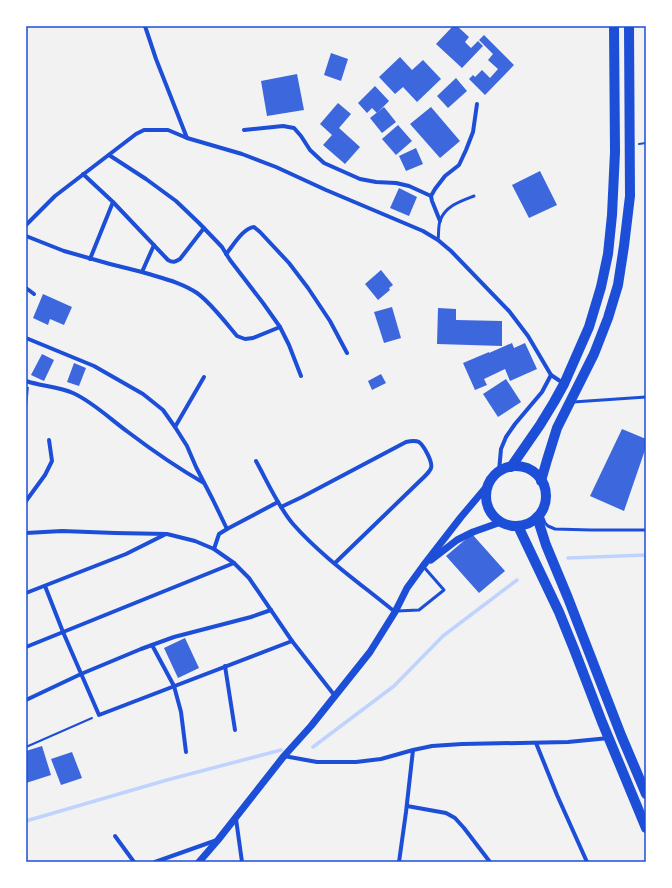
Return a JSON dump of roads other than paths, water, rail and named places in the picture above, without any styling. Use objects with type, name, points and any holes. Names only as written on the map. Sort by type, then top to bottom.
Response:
[{"type":"highway","points":[[511,467],[544,419],[564,384],[589,327],[601,287],[608,254],[612,214],[615,152],[614,26]]},
{"type":"highway","points":[[541,481],[546,460],[557,428],[594,354],[608,318],[618,285],[630,196],[629,26]]},
{"type":"highway","points":[[511,467],[523,467],[530,470],[541,481],[544,488],[546,497],[539,515],[532,522],[525,525],[509,525],[501,522],[493,515],[488,506],[486,495],[488,485],[499,471],[511,467]]},
{"type":"highway","points":[[539,515],[546,545],[621,735],[646,794]]},
{"type":"highway","points":[[518,526],[559,612],[646,828]]},
{"type":"street","points":[[145,26],[156,59],[187,138]]},
{"type":"street","points":[[440,221],[431,196],[445,176],[459,165],[473,132],[477,104]]},
{"type":"street","points":[[244,130],[283,126],[294,128],[310,150],[329,166],[360,179],[409,186],[431,196]]},
{"type":"street","points":[[26,225],[55,196],[136,134],[144,130],[168,130],[187,138],[242,154],[276,167],[423,231],[438,240],[509,310],[528,336],[552,375],[564,384]]},
{"type":"street","points":[[109,155],[176,201],[222,247],[280,328],[289,345],[301,376]]},
{"type":"street","points":[[83,174],[113,202],[168,260],[172,262],[180,259],[204,228]]},
{"type":"street","points":[[90,259],[113,202]]},
{"type":"street","points":[[226,254],[244,231],[249,227],[254,226],[289,263],[308,288],[330,321],[347,353]]},
{"type":"street","points":[[26,236],[64,251],[180,284],[205,299],[237,336],[245,339],[253,338],[280,328]]},
{"type":"street","points":[[142,272],[154,245]]},
{"type":"street","points":[[26,288],[34,294]]},
{"type":"street","points":[[26,338],[94,366],[143,394],[163,410],[187,446],[227,529]]},
{"type":"street","points":[[499,471],[501,449],[506,438],[515,424],[542,392],[552,375]]},
{"type":"street","points":[[175,427],[204,377]]},
{"type":"street","points":[[26,382],[72,393],[89,402],[156,453],[179,469],[204,483]]},
{"type":"street","points":[[26,501],[45,475],[52,461],[49,440]]},
{"type":"street","points":[[282,507],[406,442],[413,440],[418,442],[431,460],[432,467],[425,476],[335,563]]},
{"type":"street","points":[[256,461],[278,502],[293,524],[319,550],[395,612]]},
{"type":"street","points":[[198,862],[218,840],[235,816],[370,652],[395,612],[407,588],[422,566],[488,485]]},
{"type":"street","points":[[214,549],[219,534],[278,502]]},
{"type":"street","points":[[422,566],[457,540],[473,532],[501,522]]},
{"type":"street","points":[[26,533],[62,531],[167,534],[195,541],[214,549],[234,564],[249,578],[292,641],[335,696]]},
{"type":"street","points":[[26,593],[126,554],[167,534]]},
{"type":"street","points":[[26,647],[234,564]]},
{"type":"street","points":[[45,586],[99,715],[292,641]]},
{"type":"street","points":[[26,700],[141,648],[174,637],[245,619],[271,610]]},
{"type":"street","points":[[152,645],[174,686],[181,712],[186,752]]},
{"type":"street","points":[[225,666],[235,730]]},
{"type":"street","points":[[284,756],[317,762],[356,762],[381,759],[432,746],[568,742],[609,738]]},
{"type":"street","points":[[536,743],[557,795],[588,862]]},
{"type":"street","points":[[399,862],[413,750]]},
{"type":"street","points":[[407,806],[446,813],[455,818],[490,862]]},
{"type":"street","points":[[235,816],[242,862]]},
{"type":"street","points":[[115,836],[134,862]]},
{"type":"street","points":[[155,862],[218,840]]},
{"type":"lane","points":[[438,240],[440,221],[446,210],[456,203],[474,196]]},
{"type":"lane","points":[[571,402],[646,397]]},
{"type":"lane","points":[[539,515],[548,526],[555,529],[646,530]]},
{"type":"lane","points":[[395,612],[419,610],[444,590],[422,566]]},
{"type":"waterway","points":[[568,558],[646,555]]},
{"type":"waterway","points":[[313,747],[394,686],[443,636],[517,580]]},
{"type":"waterway","points":[[26,821],[167,780],[281,750]]}]
